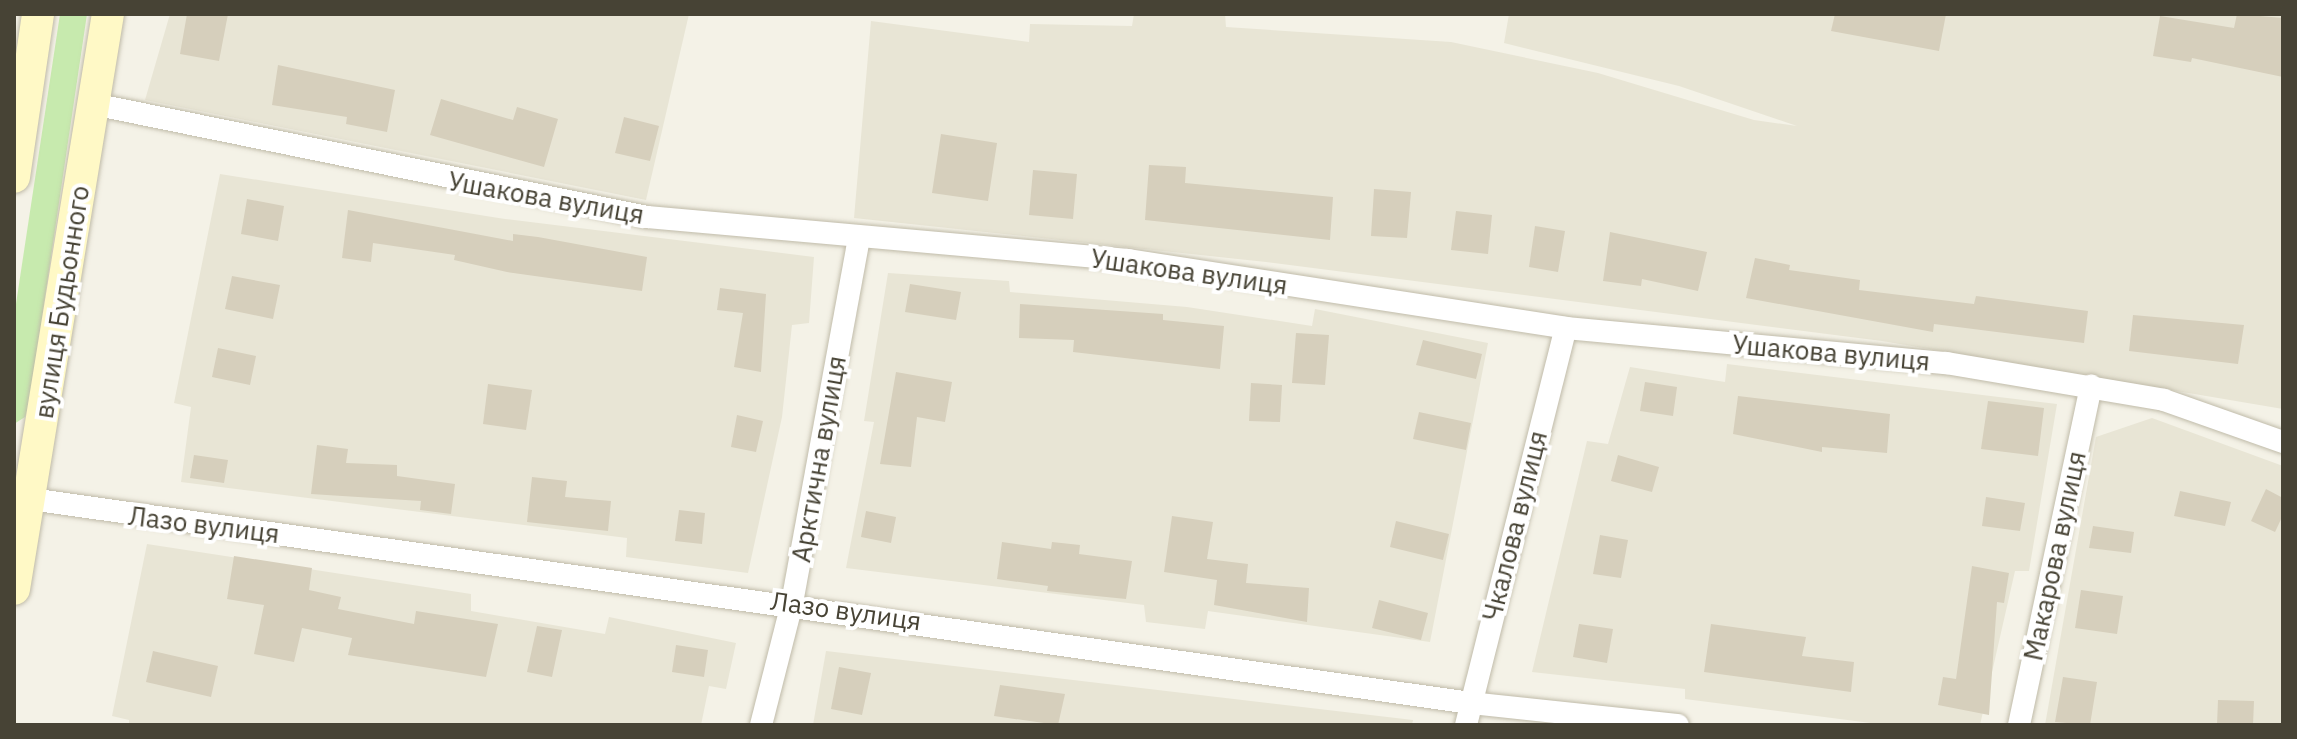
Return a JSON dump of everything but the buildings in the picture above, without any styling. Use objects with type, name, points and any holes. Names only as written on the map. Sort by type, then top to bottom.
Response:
[{"type":"main road","points":[[14,177],[38,14]]},
{"type":"main road","name":"вулиця Будьонного","points":[[14,589],[22,499],[108,14]]},
{"type":"street","name":"Ушакова вулиця","points":[[93,104],[647,217],[859,239],[1128,260],[1566,328],[1946,363],[2164,400],[2283,442]]},
{"type":"street","name":"Арктична вулиця","points":[[761,725],[792,603],[859,239]]},
{"type":"street","name":"Чкалова вулиця","points":[[1466,725],[1566,328]]},
{"type":"street","name":"Макарова вулиця","points":[[2019,725],[2091,386]]},
{"type":"street","name":"Лазо вулиця","points":[[22,499],[792,603],[1471,703],[1678,725]]},
{"type":"shaded area","points":[[170,14],[689,14],[646,200],[145,100]]},
{"type":"shaded area","points":[[1134,14],[1225,14],[1226,27],[1451,42],[1598,73],[1754,120],[1797,126],[1679,86],[1504,43],[1509,14],[2283,14],[2283,409],[1882,341],[1266,262],[854,218],[871,21],[1029,42],[1030,24],[1132,26]]},
{"type":"shaded area","points":[[220,174],[505,219],[814,257],[809,323],[792,325],[782,417],[748,573],[626,557],[627,538],[181,482],[191,407],[174,403]]},
{"type":"shaded area","points":[[888,273],[1009,281],[1010,292],[1187,307],[1312,326],[1315,309],[1488,343],[1430,642],[1208,611],[1205,629],[1146,622],[1144,605],[846,568],[874,422],[864,421]]},
{"type":"shaded area","points":[[1727,364],[2057,404],[2029,571],[2015,571],[1980,725],[1886,725],[1685,699],[1685,689],[1532,672],[1587,441],[1608,444],[1630,367],[1725,382]]},
{"type":"shaded area","points":[[2152,418],[2283,466],[2283,725],[2045,725],[2096,437]]},
{"type":"shaded area","points":[[147,544],[471,594],[471,611],[605,634],[609,617],[736,643],[726,689],[709,686],[701,725],[129,725],[129,720],[112,716]]},
{"type":"shaded area","points":[[826,651],[1413,720],[1412,725],[813,725]]},
{"type":"green space","points":[[60,14],[87,14],[29,405],[25,417],[14,424],[14,317]]}]
